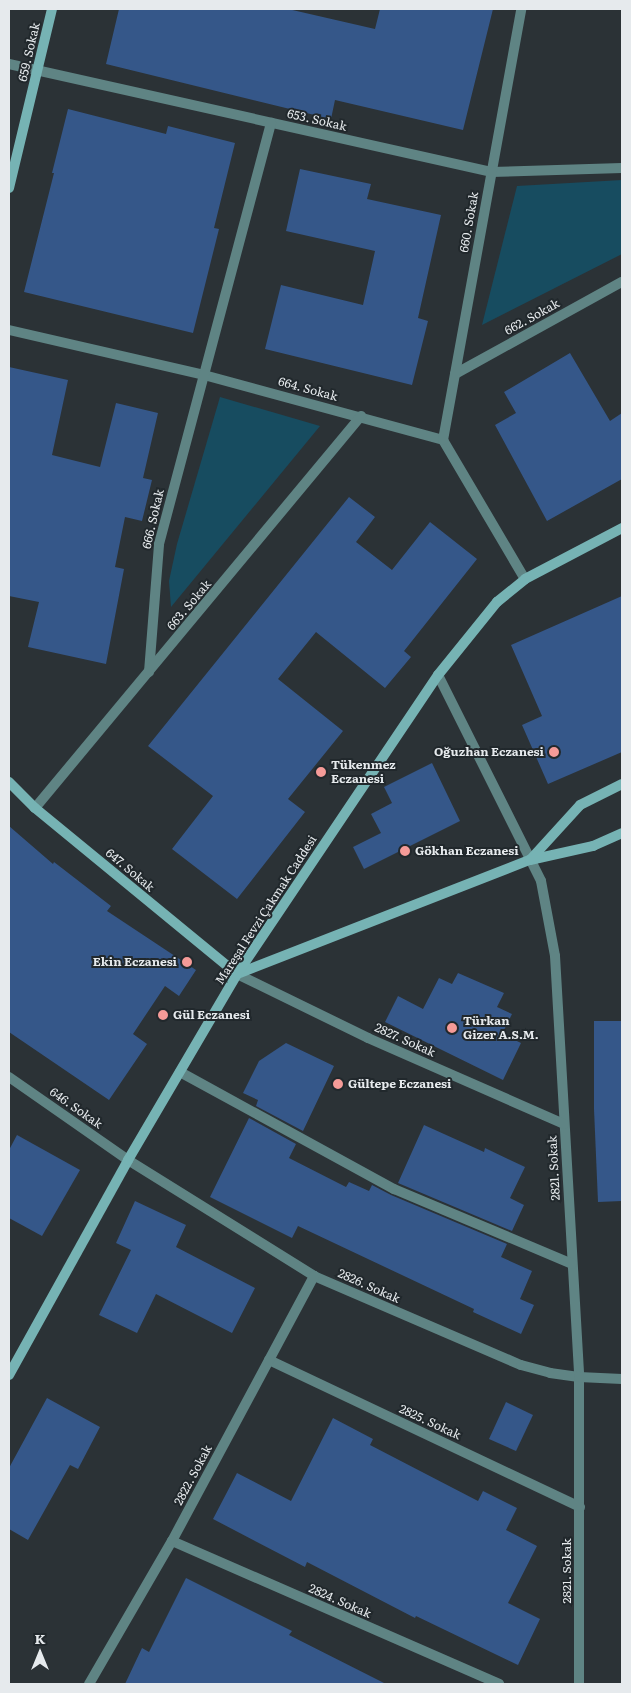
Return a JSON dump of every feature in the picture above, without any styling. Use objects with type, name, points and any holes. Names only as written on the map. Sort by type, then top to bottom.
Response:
[{"type":"main road","name":"659. Sokak","points":[[9,188],[52,9]]},
{"type":"main road","name":"Mareşal Fevzi Çakmak Caddesi","points":[[9,1374],[128,1160],[237,974],[438,675],[497,602],[525,579],[622,528]]},
{"type":"main road","name":"647. Sokak","points":[[9,782],[35,808],[237,974]]},
{"type":"main road","points":[[530,860],[580,805],[622,784]]},
{"type":"main road","points":[[237,974],[530,860],[593,846],[622,833]]},
{"type":"street","name":"660. Sokak","points":[[443,440],[521,9]]},
{"type":"street","name":"653. Sokak","points":[[9,64],[491,172],[622,168]]},
{"type":"street","name":"666. Sokak","points":[[149,672],[154,588],[159,544],[271,123]]},
{"type":"street","name":"662. Sokak","points":[[455,374],[622,282]]},
{"type":"street","name":"664. Sokak","points":[[9,330],[204,375],[361,416],[443,440]]},
{"type":"street","name":"663. Sokak","points":[[35,808],[361,416]]},
{"type":"street","points":[[443,440],[525,579]]},
{"type":"street","name":"2821. Sokak","points":[[438,675],[542,881],[555,956],[579,1377],[580,1684]]},
{"type":"street","name":"2827. Sokak","points":[[237,974],[368,1038],[564,1124]]},
{"type":"street","points":[[180,1072],[394,1189],[572,1264]]},
{"type":"street","name":"646. Sokak","points":[[9,1076],[128,1160]]},
{"type":"street","name":"2826. Sokak","points":[[128,1160],[314,1276],[521,1365],[550,1373],[579,1377],[622,1379]]},
{"type":"street","name":"2822. Sokak","points":[[89,1684],[172,1541],[314,1276]]},
{"type":"street","name":"2825. Sokak","points":[[269,1360],[580,1507]]},
{"type":"street","name":"2824. Sokak","points":[[172,1541],[499,1684]]},
{"type":"shaded area","points":[[622,180],[622,254],[482,325],[517,186]]},
{"type":"shaded area","points":[[220,397],[320,426],[171,607],[169,581],[177,544]]},
{"type":"building","points":[[119,9],[288,9],[375,29],[380,9],[493,9],[463,130],[335,100],[331,119],[106,64]]},
{"type":"building","points":[[68,109],[166,134],[168,126],[235,143],[214,228],[219,229],[193,333],[24,292]]},
{"type":"building","points":[[300,169],[371,184],[367,199],[441,215],[418,318],[428,321],[412,385],[265,349],[281,285],[363,305],[375,251],[286,231]]},
{"type":"building","points":[[570,353],[610,421],[622,413],[622,479],[547,521],[495,425],[516,413],[504,392]]},
{"type":"building","points":[[9,367],[68,380],[52,455],[100,467],[116,403],[158,413],[143,478],[152,480],[142,521],[125,517],[115,567],[124,569],[106,664],[28,647],[39,602],[9,596]]},
{"type":"building","points":[[349,497],[375,517],[356,542],[392,570],[430,522],[477,559],[404,651],[411,657],[385,688],[316,632],[278,679],[343,731],[288,799],[305,812],[237,899],[172,849],[213,796],[148,746]]},
{"type":"building","points":[[622,596],[622,752],[548,784],[522,725],[542,716],[511,645]]},
{"type":"building","points":[[432,763],[460,821],[364,869],[353,847],[381,833],[371,814],[392,803],[384,787]]},
{"type":"building","points":[[9,826],[53,864],[54,862],[111,906],[107,911],[196,970],[179,996],[165,986],[133,1034],[147,1044],[109,1100],[9,1032]]},
{"type":"building","name":"Türkan Gizer A.S.M.","points":[[458,973],[504,993],[497,1007],[512,1014],[502,1034],[521,1043],[503,1080],[385,1022],[398,996],[423,1009],[439,978],[452,984]]},
{"type":"building","points":[[594,1021],[622,1021],[622,1201],[598,1202],[594,1109]]},
{"type":"building","points":[[286,1043],[334,1066],[303,1131],[256,1106],[258,1100],[243,1093],[259,1061]]},
{"type":"building","points":[[249,1118],[296,1144],[289,1158],[346,1187],[349,1182],[369,1191],[372,1185],[391,1195],[507,1244],[501,1257],[532,1271],[520,1299],[534,1305],[521,1334],[473,1312],[474,1309],[298,1226],[292,1238],[210,1197]]},
{"type":"building","points":[[424,1125],[484,1152],[485,1148],[525,1167],[510,1198],[524,1205],[512,1231],[398,1183]]},
{"type":"building","points":[[17,1135],[80,1170],[42,1236],[9,1218],[9,1150]]},
{"type":"building","points":[[135,1201],[186,1225],[176,1247],[255,1288],[232,1333],[156,1294],[137,1333],[99,1315],[131,1250],[116,1243]]},
{"type":"building","points":[[47,1398],[100,1427],[78,1469],[70,1465],[28,1540],[9,1529],[9,1468]]},
{"type":"building","points":[[506,1402],[533,1415],[516,1451],[489,1439]]},
{"type":"building","points":[[333,1418],[373,1439],[370,1445],[478,1501],[483,1491],[517,1508],[506,1530],[537,1546],[508,1603],[540,1619],[518,1665],[416,1616],[415,1618],[307,1562],[305,1567],[213,1519],[237,1473],[291,1501]]},
{"type":"building","points":[[186,1578],[292,1631],[289,1635],[386,1684],[125,1684],[142,1648],[149,1652]]},
{"type":"place","name":"Oğuzhan Eczanesi","points":[[554,752]]},
{"type":"place","name":"Tükenmez Eczanesi","points":[[321,772]]},
{"type":"place","name":"Gökhan Eczanesi","points":[[405,851]]},
{"type":"place","name":"Ekin Eczanesi","points":[[187,962]]},
{"type":"place","name":"Gül Eczanesi","points":[[163,1015]]},
{"type":"place","name":"Türkan Gizer A.S.M.","points":[[452,1028]]},
{"type":"place","name":"Gültepe Eczanesi","points":[[338,1084]]}]
